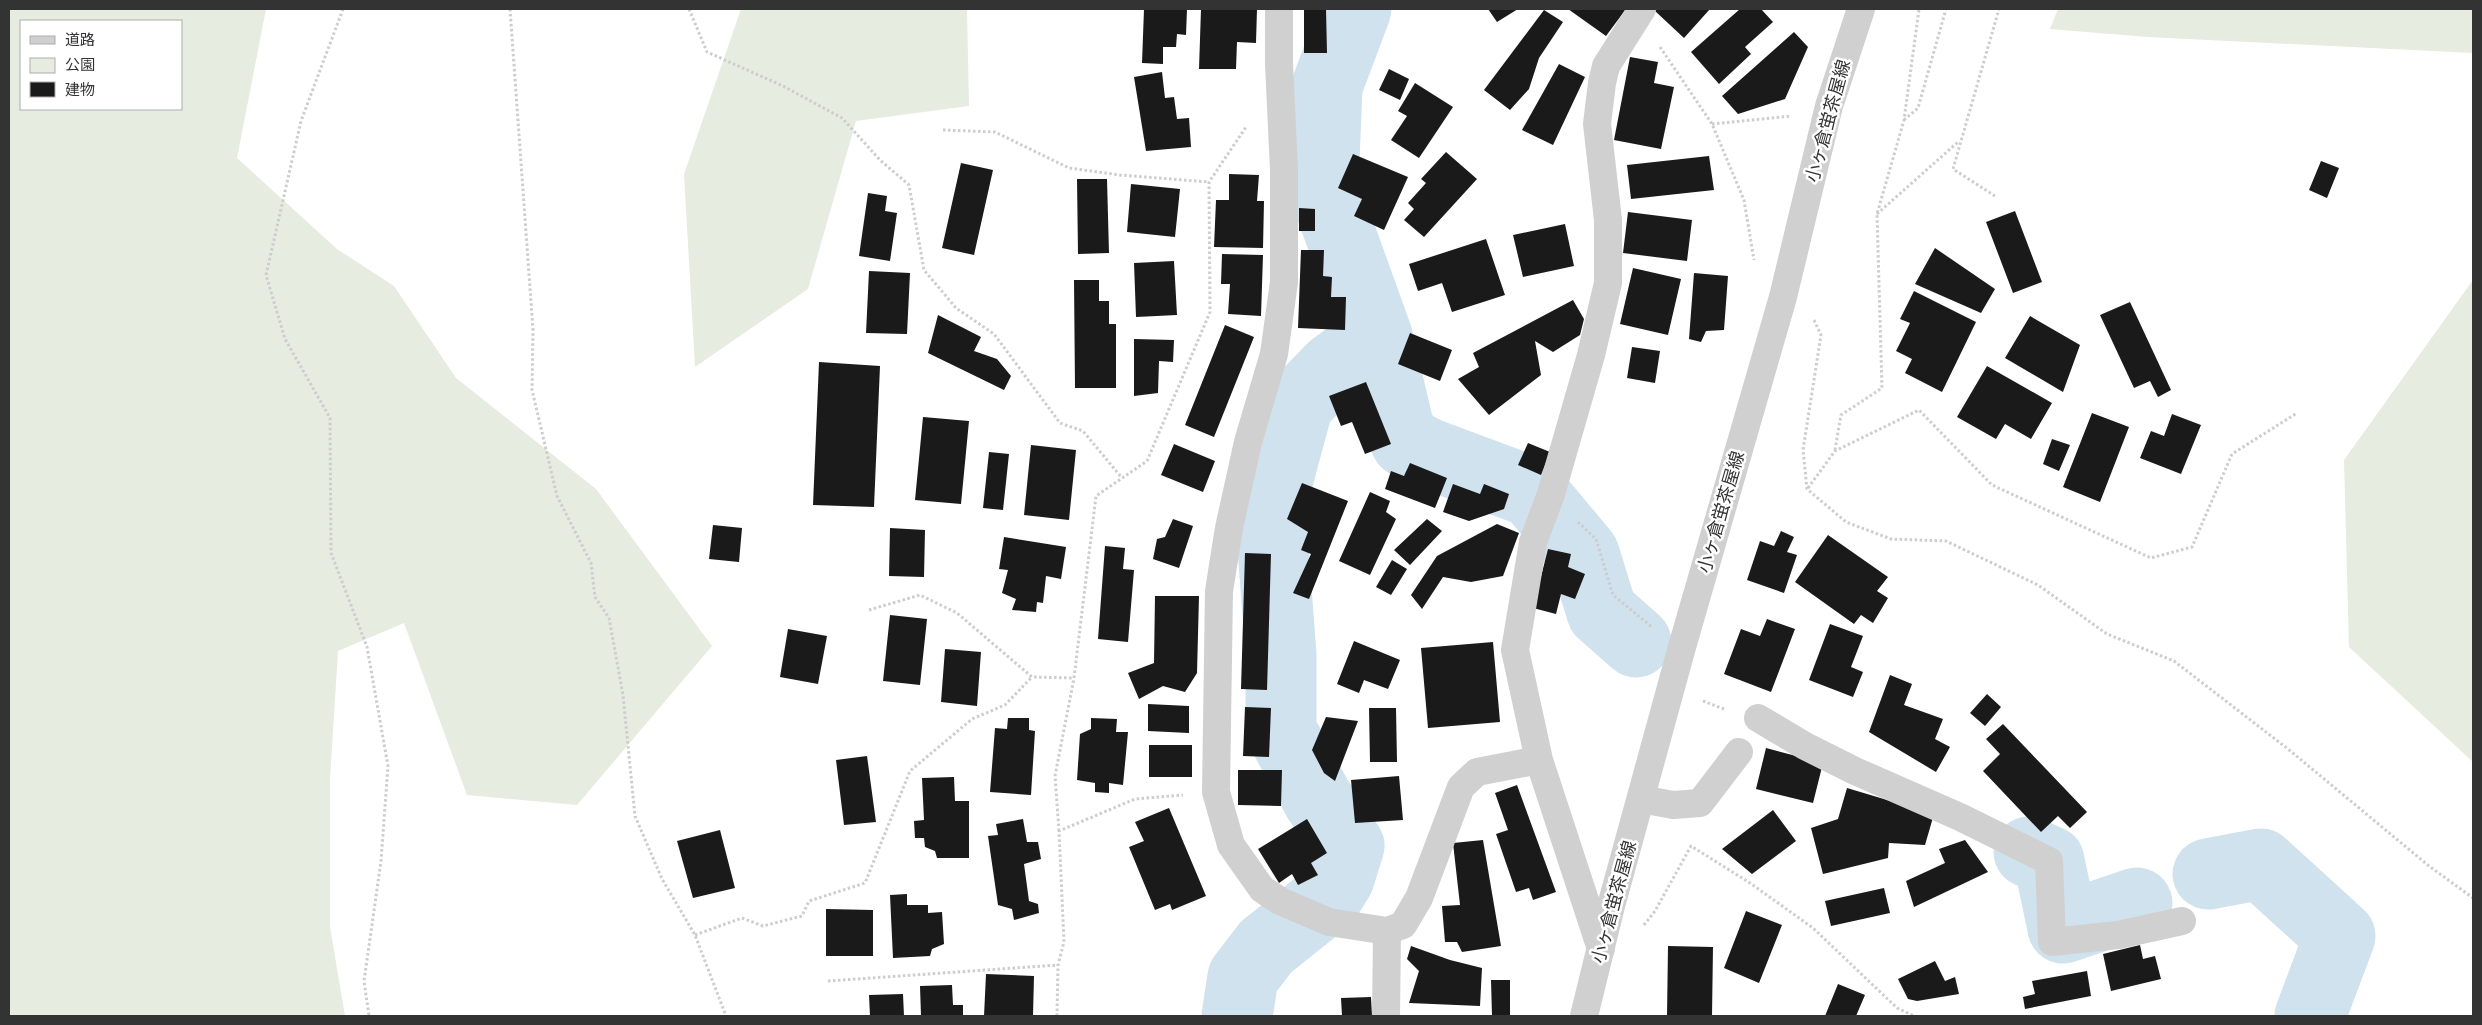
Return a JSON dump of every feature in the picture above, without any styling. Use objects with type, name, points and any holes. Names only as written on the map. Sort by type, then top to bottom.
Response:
[{"type":"street","points":[[1279,9],[1279,64],[1284,170],[1284,282],[1274,354],[1248,442],[1229,528],[1219,591],[1216,792],[1231,845],[1262,889],[1280,901],[1329,922],[1387,931],[1403,925],[1418,898],[1461,787],[1477,772],[1539,760]]},
{"type":"street","name":"小ヶ倉蛍茶屋線","points":[[1584,1016],[1682,647],[1783,298],[1829,106],[1861,9]]},
{"type":"street","points":[[1601,949],[1539,760],[1515,650],[1531,551],[1591,355],[1608,283],[1608,220],[1597,124],[1602,82],[1606,66],[1640,14]]},
{"type":"street","points":[[1758,718],[1804,746],[1855,772],[1960,817],[2049,861],[2052,942],[2118,935],[2182,921]]},
{"type":"street","points":[[1641,799],[1673,805],[1700,803],[1739,752]]},
{"type":"street","points":[[1386,1016],[1387,931]]},
{"type":"path","points":[[343,9],[301,121],[266,275],[285,339],[330,418],[331,553],[367,648],[388,766],[381,861],[364,981],[369,1016]]},
{"type":"path","points":[[510,9],[533,330],[532,390],[557,496],[591,563],[595,597],[609,618],[623,695],[635,816],[662,879],[695,935],[726,1016]]},
{"type":"path","points":[[689,9],[707,52],[783,86],[842,118],[880,160],[909,185],[924,270],[956,308],[994,334],[1060,423],[1083,431],[1122,478]]},
{"type":"path","points":[[1807,489],[1835,451],[1842,415],[1882,388],[1877,214],[1904,120],[1919,9]]},
{"type":"path","points":[[1904,120],[1918,108],[1946,9]]},
{"type":"path","points":[[1995,196],[1953,169],[1959,141],[2000,9]]},
{"type":"path","points":[[1640,14],[1712,124],[1744,200],[1756,269]]},
{"type":"path","points":[[1712,124],[1796,115]]},
{"type":"path","points":[[943,130],[995,132],[1068,168],[1120,175],[1209,182],[1210,312],[1146,461],[1096,496],[1074,678],[1056,776],[1064,942],[1058,965],[1057,1016]]},
{"type":"path","points":[[1877,214],[1959,141]]},
{"type":"path","points":[[1812,317],[1821,335],[1803,450],[1807,489],[1846,522],[1891,540],[1946,541],[2038,585],[2107,634],[2174,661],[2288,749],[2428,866],[2473,898]]},
{"type":"path","points":[[1835,451],[1919,410],[1992,484],[2151,558],[2192,547],[2232,454],[2296,413]]},
{"type":"path","points":[[1546,506],[1596,539],[1613,595],[1654,629]]},
{"type":"path","points":[[869,610],[920,595],[957,613],[1032,677],[1074,678]]},
{"type":"path","points":[[695,935],[742,918],[763,926],[802,916],[808,901],[865,883],[910,772],[972,720],[1005,705],[1032,677]]},
{"type":"path","points":[[1059,831],[1135,799],[1216,792]]},
{"type":"path","points":[[1640,929],[1655,911],[1691,846],[1750,883],[1813,928],[1898,1008],[1914,1016]]},
{"type":"path","points":[[828,981],[1058,965]]},
{"type":"green space","points":[[9,9],[266,9],[237,158],[337,249],[394,286],[456,378],[596,489],[712,646],[577,805],[467,795],[404,623],[338,651],[330,779],[330,927],[345,1016],[9,1016]]},
{"type":"green space","points":[[741,9],[967,9],[969,106],[856,121],[808,289],[695,367],[684,174]]},
{"type":"green space","points":[[2058,9],[2473,9],[2473,53],[2148,37],[2050,29]]},
{"type":"green space","points":[[2473,280],[2473,762],[2349,647],[2344,460]]},
{"type":"building","points":[[1144,9],[1187,9],[1186,35],[1177,34],[1176,47],[1163,47],[1163,64],[1142,63]]},
{"type":"building","points":[[1201,9],[1257,9],[1256,43],[1237,42],[1236,69],[1199,69]]},
{"type":"building","points":[[1304,9],[1326,9],[1327,53],[1304,53]]},
{"type":"building","points":[[1488,9],[1518,9],[1497,22]]},
{"type":"building","points":[[1568,9],[1626,9],[1606,36]]},
{"type":"building","points":[[1657,9],[1710,9],[1684,38],[1655,11]]},
{"type":"building","points":[[1740,9],[1761,9],[1773,22],[1745,47],[1751,54],[1719,84],[1691,52]]},
{"type":"building","points":[[1544,10],[1563,22],[1539,58],[1529,89],[1510,110],[1484,90]]},
{"type":"building","points":[[1794,32],[1808,47],[1785,99],[1738,114],[1722,96]]},
{"type":"building","points":[[1630,57],[1658,62],[1654,83],[1674,87],[1661,149],[1614,140]]},
{"type":"building","points":[[1559,64],[1585,77],[1553,145],[1522,130]]},
{"type":"building","points":[[1389,69],[1409,79],[1400,100],[1379,90]]},
{"type":"building","points":[[1162,72],[1165,98],[1174,97],[1177,119],[1189,118],[1191,147],[1146,151],[1134,77]]},
{"type":"building","points":[[1415,83],[1453,107],[1419,158],[1391,140],[1407,116],[1398,111]]},
{"type":"building","points":[[1446,152],[1477,179],[1424,237],[1404,220],[1414,209],[1408,203],[1426,183],[1421,179]]},
{"type":"building","points":[[1353,154],[1408,177],[1384,230],[1354,216],[1362,199],[1338,188]]},
{"type":"building","points":[[1709,156],[1714,190],[1631,199],[1627,165]]},
{"type":"building","points":[[2321,161],[2339,168],[2327,198],[2309,190]]},
{"type":"building","points":[[961,163],[993,170],[974,255],[942,248]]},
{"type":"building","points":[[1229,174],[1259,175],[1257,201],[1264,201],[1263,248],[1214,247],[1216,200],[1229,200]]},
{"type":"building","points":[[1077,179],[1107,179],[1109,253],[1078,254]]},
{"type":"building","points":[[1131,184],[1180,189],[1175,237],[1127,232]]},
{"type":"building","points":[[868,193],[887,196],[885,211],[897,213],[890,261],[859,256]]},
{"type":"building","points":[[1299,208],[1315,209],[1315,231],[1299,231]]},
{"type":"building","points":[[2015,211],[2042,282],[2013,293],[1986,222]]},
{"type":"building","points":[[1628,212],[1692,220],[1687,261],[1623,253]]},
{"type":"building","points":[[1565,224],[1574,266],[1523,277],[1513,235]]},
{"type":"building","points":[[1486,239],[1505,295],[1452,312],[1442,283],[1418,291],[1409,264]]},
{"type":"building","points":[[1935,248],[1995,289],[1981,313],[1915,284]]},
{"type":"building","points":[[1301,250],[1324,250],[1323,276],[1332,277],[1331,297],[1346,297],[1345,330],[1298,328]]},
{"type":"building","points":[[1222,254],[1263,255],[1261,316],[1228,314],[1230,284],[1221,284]]},
{"type":"building","points":[[1174,261],[1177,315],[1136,317],[1134,263]]},
{"type":"building","points":[[1633,268],[1681,279],[1668,335],[1620,324]]},
{"type":"building","points":[[869,271],[910,273],[907,334],[866,333]]},
{"type":"building","points":[[1694,273],[1728,276],[1724,330],[1706,331],[1701,342],[1689,339]]},
{"type":"building","points":[[1074,280],[1099,280],[1099,301],[1109,301],[1109,324],[1116,324],[1116,388],[1075,388]]},
{"type":"building","points":[[1914,291],[1976,322],[1942,392],[1905,373],[1912,359],[1896,351],[1910,323],[1900,319]]},
{"type":"building","points":[[1573,300],[1584,319],[1580,335],[1553,352],[1535,341],[1541,375],[1489,415],[1458,379],[1479,367],[1473,353]]},
{"type":"building","points":[[2130,302],[2171,390],[2158,397],[2150,381],[2134,388],[2100,315]]},
{"type":"building","points":[[938,315],[981,337],[974,351],[997,359],[1011,376],[1004,390],[928,353]]},
{"type":"building","points":[[2030,316],[2080,345],[2063,392],[2005,358]]},
{"type":"building","points":[[1225,325],[1254,337],[1214,437],[1185,425]]},
{"type":"building","points":[[1410,333],[1452,350],[1440,381],[1398,364]]},
{"type":"building","points":[[1134,339],[1174,340],[1173,362],[1159,361],[1158,393],[1134,396]]},
{"type":"building","points":[[1632,347],[1660,351],[1655,383],[1627,378]]},
{"type":"building","points":[[819,362],[880,366],[874,507],[813,505]]},
{"type":"building","points":[[1987,366],[2052,403],[2031,439],[2005,424],[1996,439],[1957,417]]},
{"type":"building","points":[[1366,382],[1391,444],[1365,454],[1352,422],[1341,426],[1329,396]]},
{"type":"building","points":[[2092,413],[2129,427],[2100,502],[2063,487]]},
{"type":"building","points":[[2172,414],[2201,425],[2181,474],[2140,458],[2151,431],[2164,436]]},
{"type":"building","points":[[923,417],[969,421],[961,504],[915,500]]},
{"type":"building","points":[[2052,439],[2070,445],[2059,471],[2043,464]]},
{"type":"building","points":[[1528,443],[1550,452],[1541,475],[1518,465]]},
{"type":"building","points":[[1174,444],[1215,461],[1203,492],[1161,475]]},
{"type":"building","points":[[1031,445],[1076,450],[1069,520],[1024,515]]},
{"type":"building","points":[[989,452],[1009,454],[1003,510],[983,508]]},
{"type":"building","points":[[1410,463],[1447,478],[1435,508],[1385,489],[1391,471],[1404,476]]},
{"type":"building","points":[[1302,483],[1348,501],[1309,599],[1293,593],[1311,554],[1301,550],[1308,532],[1287,519]]},
{"type":"building","points":[[1453,484],[1480,494],[1484,484],[1509,494],[1504,509],[1469,521],[1443,512]]},
{"type":"building","points":[[1370,492],[1390,501],[1386,512],[1396,519],[1370,575],[1339,561]]},
{"type":"building","points":[[1173,519],[1193,526],[1179,568],[1153,559],[1157,539],[1165,537]]},
{"type":"building","points":[[1427,519],[1442,531],[1410,565],[1394,550]]},
{"type":"building","points":[[1497,524],[1519,533],[1503,576],[1471,582],[1443,577],[1422,609],[1411,595],[1437,556]]},
{"type":"building","points":[[713,525],[742,528],[739,562],[709,559]]},
{"type":"building","points":[[890,528],[925,530],[924,577],[889,576]]},
{"type":"building","points":[[1781,531],[1794,537],[1787,552],[1797,555],[1784,593],[1747,580],[1760,541],[1774,546]]},
{"type":"building","points":[[1828,535],[1888,577],[1877,591],[1888,598],[1873,623],[1861,615],[1854,624],[1795,582]]},
{"type":"building","points":[[1004,537],[1066,547],[1061,579],[1046,576],[1043,603],[1037,602],[1036,612],[1012,610],[1016,599],[1002,593],[1008,570],[999,569]]},
{"type":"building","points":[[1105,546],[1125,548],[1123,569],[1134,570],[1128,642],[1098,639]]},
{"type":"building","points":[[1548,549],[1571,554],[1568,567],[1585,574],[1575,599],[1561,594],[1556,614],[1533,608]]},
{"type":"building","points":[[1245,553],[1271,554],[1267,690],[1241,689]]},
{"type":"building","points":[[1392,560],[1407,569],[1391,595],[1376,587]]},
{"type":"building","points":[[1155,596],[1199,596],[1197,673],[1185,692],[1163,686],[1139,699],[1128,673],[1154,663]]},
{"type":"building","points":[[890,615],[927,619],[920,685],[883,681]]},
{"type":"building","points":[[1767,619],[1795,629],[1771,692],[1724,674],[1741,629],[1760,636]]},
{"type":"building","points":[[1830,624],[1863,636],[1851,667],[1863,672],[1853,697],[1809,680]]},
{"type":"building","points":[[788,629],[827,636],[818,684],[780,677]]},
{"type":"building","points":[[1354,641],[1400,660],[1388,689],[1364,680],[1359,693],[1337,684]]},
{"type":"building","points":[[1493,642],[1500,722],[1428,728],[1421,648]]},
{"type":"building","points":[[945,649],[981,652],[977,706],[941,702]]},
{"type":"building","points":[[1890,675],[1912,684],[1904,705],[1943,719],[1935,739],[1950,747],[1936,772],[1869,732]]},
{"type":"building","points":[[1987,694],[2001,707],[1985,726],[1970,713]]},
{"type":"building","points":[[1148,704],[1189,706],[1189,733],[1148,731]]},
{"type":"building","points":[[1245,707],[1271,708],[1269,757],[1243,756]]},
{"type":"building","points":[[1369,708],[1396,708],[1397,762],[1370,762]]},
{"type":"building","points":[[1326,717],[1358,721],[1335,781],[1324,773],[1312,750]]},
{"type":"building","points":[[1008,718],[1029,718],[1029,730],[1035,731],[1031,795],[990,792],[995,728],[1007,729]]},
{"type":"building","points":[[1091,718],[1117,719],[1116,732],[1128,732],[1123,785],[1109,783],[1109,793],[1095,792],[1095,783],[1077,780],[1080,734],[1091,729]]},
{"type":"building","points":[[2003,724],[2087,812],[2070,828],[2058,816],[2041,832],[1983,771],[2000,754],[1986,739]]},
{"type":"building","points":[[1149,745],[1192,745],[1192,777],[1149,777]]},
{"type":"building","points":[[1766,748],[1823,763],[1813,803],[1756,789]]},
{"type":"building","points":[[867,756],[876,822],[844,825],[836,760]]},
{"type":"building","points":[[1238,770],[1282,770],[1281,806],[1238,805]]},
{"type":"building","points":[[1399,776],[1403,820],[1355,823],[1351,780]]},
{"type":"building","points":[[954,777],[955,801],[969,801],[969,858],[937,858],[935,851],[925,847],[924,838],[915,838],[914,821],[924,820],[922,778]]},
{"type":"building","points":[[1517,785],[1556,892],[1533,900],[1529,888],[1516,892],[1496,834],[1508,830],[1495,793]]},
{"type":"building","points":[[1847,788],[1934,814],[1925,845],[1889,843],[1888,858],[1823,874],[1811,828],[1838,819]]},
{"type":"building","points":[[1169,808],[1206,896],[1172,910],[1170,904],[1155,910],[1129,847],[1144,841],[1135,822]]},
{"type":"building","points":[[1773,810],[1796,841],[1752,874],[1722,849]]},
{"type":"building","points":[[1023,819],[1027,842],[1038,842],[1041,859],[1024,864],[1029,901],[1038,904],[1039,913],[1014,920],[1012,909],[998,905],[988,836],[998,835],[996,824]]},
{"type":"building","points":[[1307,819],[1327,853],[1311,863],[1318,875],[1298,885],[1292,874],[1279,883],[1258,849]]},
{"type":"building","points":[[720,830],[735,888],[693,898],[677,841]]},
{"type":"building","points":[[1483,840],[1501,946],[1462,952],[1457,942],[1445,942],[1442,906],[1460,905],[1453,843]]},
{"type":"building","points":[[1965,840],[1988,872],[1914,907],[1906,881],[1945,863],[1939,849]]},
{"type":"building","points":[[1884,888],[1890,913],[1831,926],[1825,901]]},
{"type":"building","points":[[907,894],[907,905],[928,905],[928,913],[942,912],[944,944],[932,949],[930,956],[893,958],[890,895]]},
{"type":"building","points":[[826,909],[873,910],[873,956],[826,956]]},
{"type":"building","points":[[1746,911],[1782,925],[1759,983],[1724,968]]},
{"type":"building","points":[[2140,945],[2143,959],[2155,956],[2161,979],[2111,991],[2103,954]]},
{"type":"building","points":[[1411,946],[1450,960],[1482,968],[1480,1006],[1409,1003],[1419,971],[1407,959]]},
{"type":"building","points":[[1668,946],[1713,947],[1712,1016],[1667,1016]]},
{"type":"building","points":[[1935,961],[1945,981],[1955,977],[1959,994],[1917,1001],[1908,999],[1898,979]]},
{"type":"building","points":[[2087,971],[2091,996],[2025,1009],[2023,997],[2035,994],[2032,981]]},
{"type":"building","points":[[986,974],[1034,976],[1033,1016],[984,1016]]},
{"type":"building","points":[[1491,980],[1510,980],[1510,1016],[1492,1016]]},
{"type":"building","points":[[1838,984],[1865,995],[1856,1016],[1825,1016]]},
{"type":"building","points":[[952,985],[953,1005],[963,1005],[963,1016],[921,1016],[920,986]]},
{"type":"building","points":[[903,994],[904,1016],[870,1016],[869,995]]},
{"type":"building","points":[[1371,997],[1372,1016],[1342,1016],[1341,998]]},
{"type":"waterway","points":[[1356,9],[1327,86],[1323,186],[1377,336],[1398,425],[1406,442],[1427,453],[1532,492],[1584,554],[1602,612],[1636,642]]},
{"type":"waterway","points":[[1237,1016],[1243,977],[1266,947],[1326,899],[1339,878],[1349,846],[1317,798],[1281,730],[1281,655],[1270,508],[1298,404],[1333,368],[1377,336]]},
{"type":"waterway","points":[[2029,852],[2049,861],[2063,928],[2137,903]]},
{"type":"waterway","points":[[2208,874],[2261,864],[2340,936],[2310,1016]]}]
